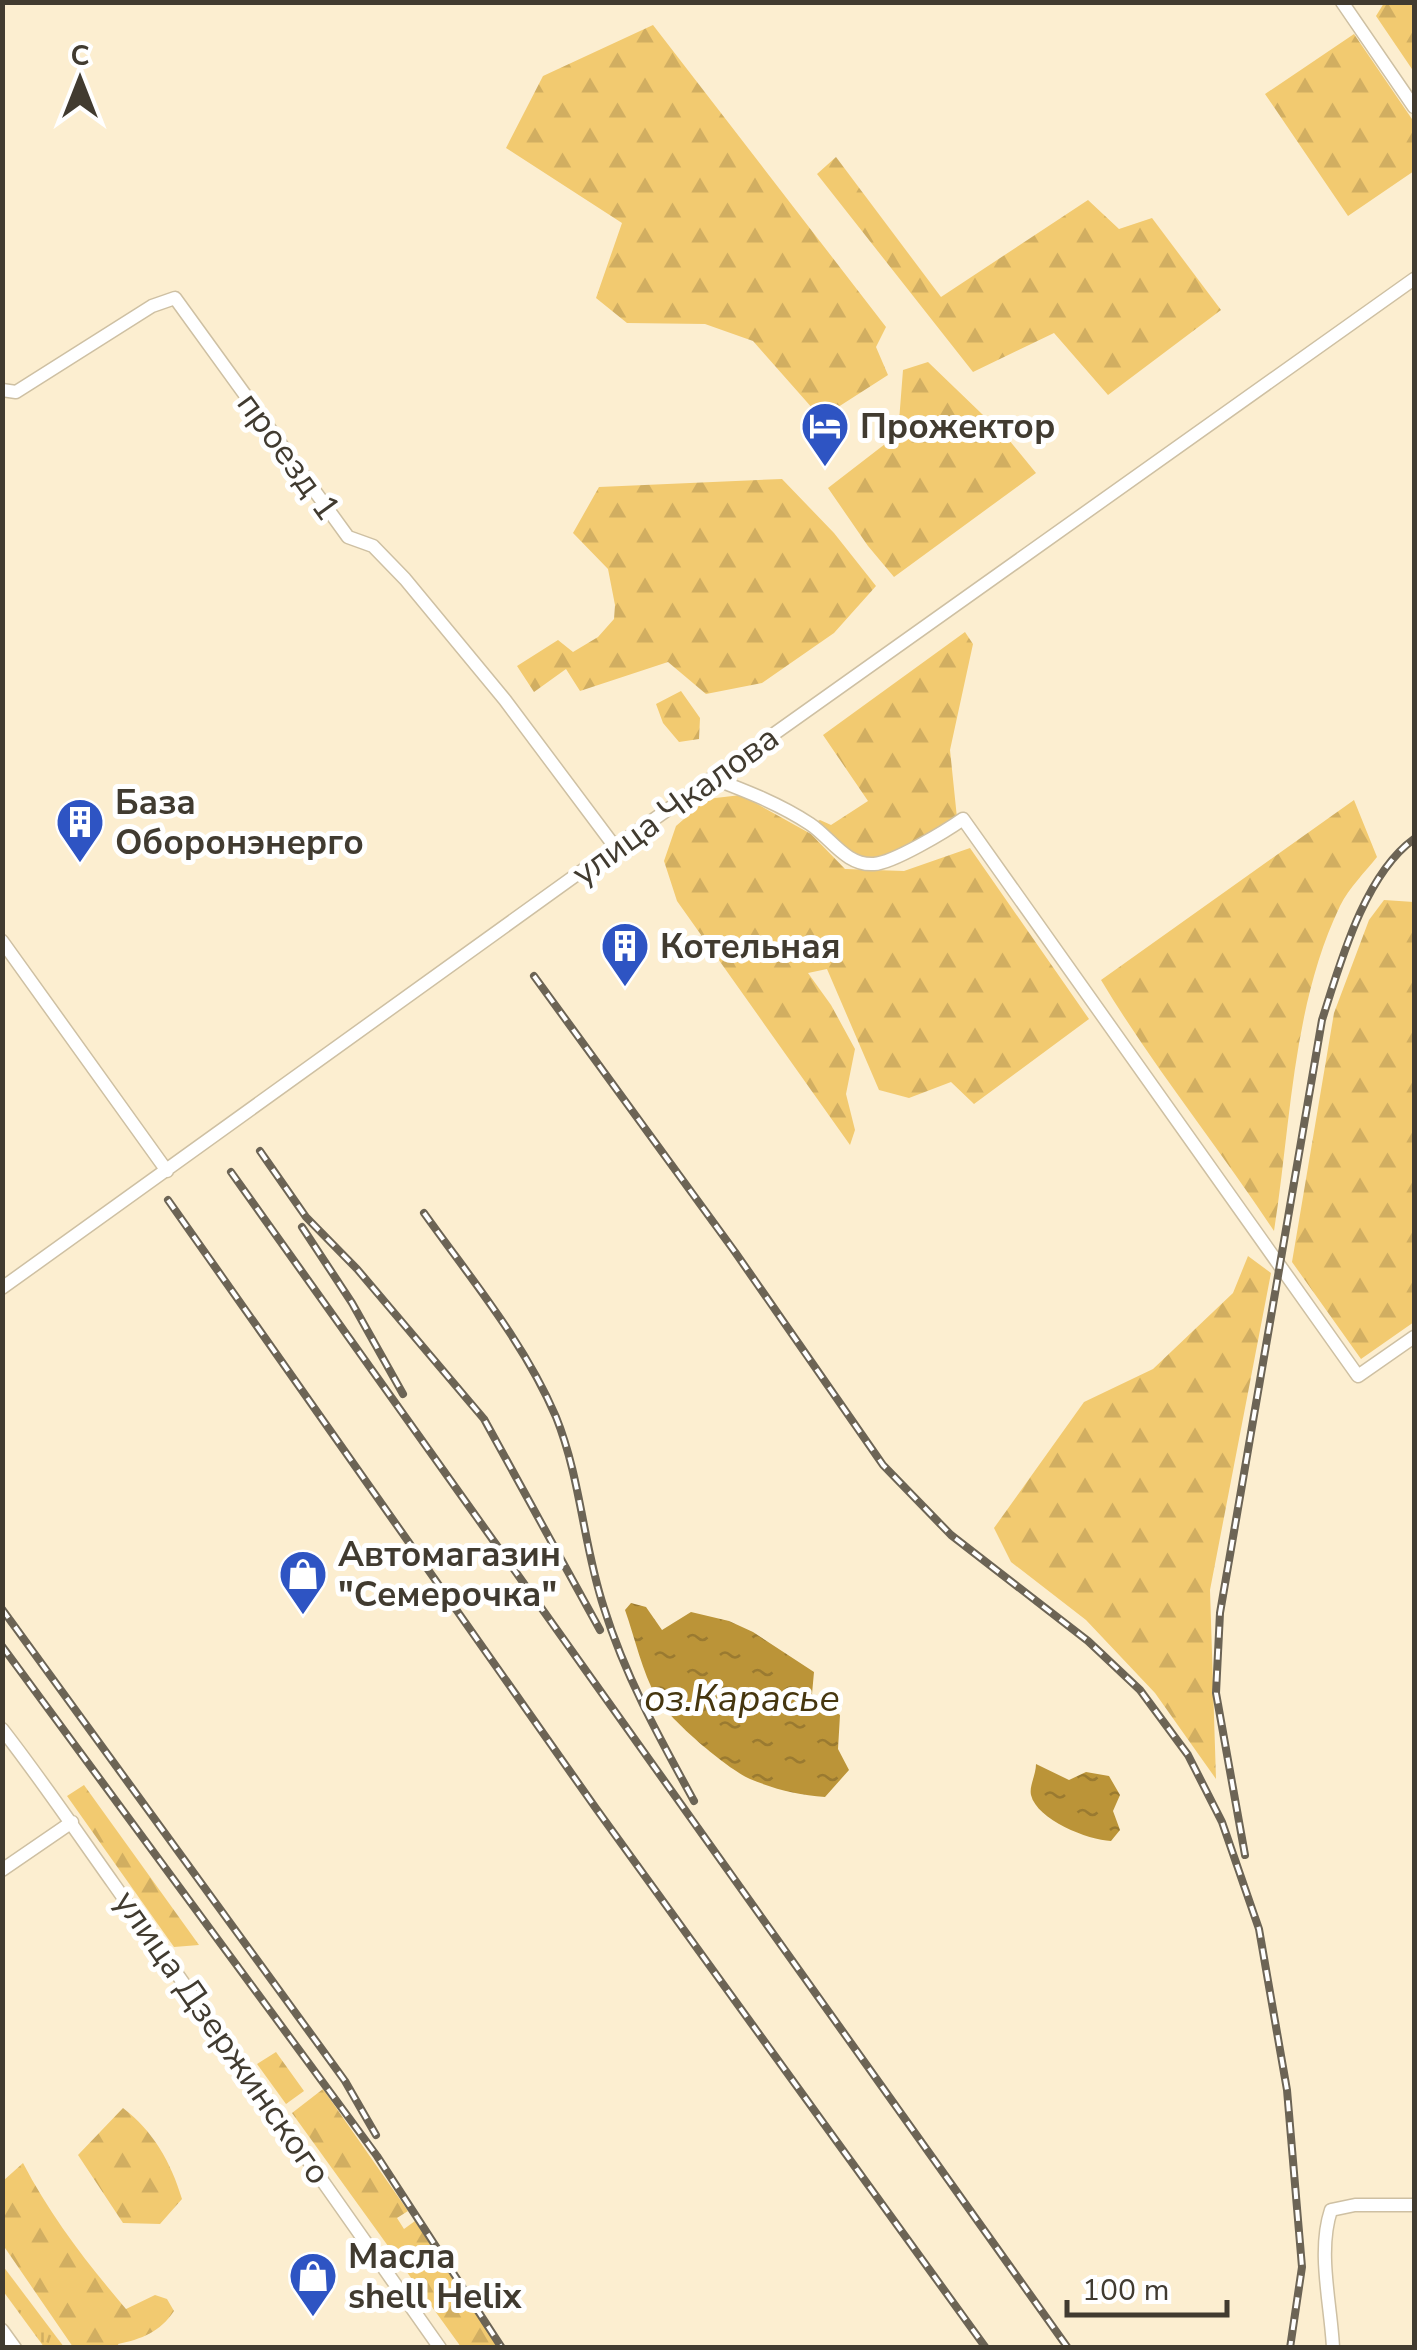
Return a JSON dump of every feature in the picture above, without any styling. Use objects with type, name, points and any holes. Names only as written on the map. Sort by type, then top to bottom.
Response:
[{"type":"street","points":[[1342,2],[1414,107]]},
{"type":"street","name":"улица Чкалова","points":[[2,1288],[1414,280]]},
{"type":"street","name":"проезд 1","points":[[2,390],[16,392],[152,306],[175,298],[348,537],[374,546],[406,579],[505,700],[615,847]]},
{"type":"street","points":[[712,778],[764,799],[813,826],[852,861],[876,864],[943,834],[963,819],[1358,1376],[1414,1336]]},
{"type":"street","points":[[2,941],[167,1171]]},
{"type":"street","name":"улица Дзержинского","points":[[2,1729],[280,2115],[440,2348]]},
{"type":"street","points":[[2,1870],[72,1822]]},
{"type":"street","points":[[1334,2348],[1326,2258],[1326,2225],[1331,2210],[1356,2205],[1414,2204]]},
{"type":"street","points":[[2,2330],[15,2348]]},
{"type":"green space","points":[[1384,3],[1414,3],[1414,72],[1376,16]]},
{"type":"green space","points":[[653,25],[886,327],[876,347],[888,375],[821,418],[753,341],[705,324],[627,323],[596,298],[622,223],[506,148],[543,76]]},
{"type":"green space","points":[[1354,34],[1414,122],[1414,171],[1348,216],[1265,94]]},
{"type":"green space","points":[[836,157],[941,297],[1088,200],[1119,229],[1152,218],[1221,310],[1108,395],[1054,333],[973,372],[817,174]]},
{"type":"green space","points":[[928,362],[1009,440],[1036,473],[894,577],[828,488],[898,434],[903,370]]},
{"type":"green space","points":[[782,479],[834,533],[876,586],[834,633],[762,683],[706,694],[668,662],[580,691],[566,669],[534,692],[517,666],[558,640],[573,652],[598,637],[614,619],[608,569],[573,533],[599,487]]},
{"type":"green space","points":[[965,632],[973,644],[950,750],[957,818],[895,853],[857,858],[815,822],[831,825],[868,801],[823,735]]},
{"type":"green space","points":[[681,691],[700,718],[699,739],[679,742],[663,723],[656,704]]},
{"type":"green space","points":[[741,795],[811,834],[845,869],[904,871],[970,848],[1089,1019],[974,1104],[951,1082],[909,1098],[879,1090],[827,969],[808,973],[855,1049],[846,1094],[855,1130],[850,1145],[677,901],[664,861],[676,826],[707,799]]},
{"type":"green space","points":[[1354,800],[1377,857],[1340,906],[1312,984],[1295,1066],[1274,1231],[1101,980]]},
{"type":"green space","points":[[1384,900],[1414,902],[1414,1322],[1361,1359],[1292,1262],[1334,1013],[1369,920]]},
{"type":"green space","points":[[1248,1256],[1271,1273],[1210,1590],[1216,1779],[1155,1693],[1086,1620],[1011,1562],[994,1528],[1084,1402],[1153,1369],[1233,1293]]},
{"type":"green space","points":[[84,1785],[199,1945],[174,1947],[67,1796]]},
{"type":"green space","points":[[276,2052],[304,2091],[286,2104],[257,2064]]},
{"type":"green space","points":[[323,2089],[408,2211],[397,2218],[404,2229],[415,2221],[498,2347],[461,2347],[292,2113]]},
{"type":"green space","points":[[123,2108],[160,2148],[182,2199],[160,2224],[123,2223],[78,2155]]},
{"type":"green space","points":[[23,2163],[70,2239],[126,2309],[155,2295],[167,2299],[174,2311],[163,2324],[143,2337],[118,2344],[119,2347],[73,2347],[3,2245],[3,2181]]},
{"type":"green space","points":[[2,2266],[64,2347],[44,2347],[3,2291]]},
{"type":"water","name":"оз.Карасье","points":[[631,1603],[646,1607],[662,1630],[691,1612],[729,1621],[814,1672],[812,1694],[840,1715],[838,1749],[849,1770],[825,1797],[815,1796],[750,1779],[713,1754],[657,1698],[625,1610]]},
{"type":"water","points":[[1036,1764],[1069,1780],[1086,1772],[1109,1776],[1120,1795],[1113,1811],[1120,1830],[1111,1841],[1077,1833],[1043,1813],[1031,1795]]},
{"type":"railway","points":[[1245,1855],[1216,1693],[1220,1613],[1322,1020],[1368,897],[1396,855],[1414,839]]},
{"type":"railway","points":[[534,976],[735,1252],[883,1465],[951,1535],[1088,1641],[1140,1690],[1188,1755],[1222,1822],[1259,1929],[1287,2090],[1302,2267],[1290,2348]]},
{"type":"railway","points":[[260,1151],[306,1217],[357,1269],[484,1419],[600,1630]]},
{"type":"railway","points":[[231,1172],[1068,2348]]},
{"type":"railway","points":[[168,1200],[595,1807],[986,2348]]},
{"type":"railway","points":[[424,1213],[513,1337],[556,1417],[613,1633],[644,1707],[694,1801]]},
{"type":"railway","points":[[302,1227],[352,1303],[403,1394]]},
{"type":"railway","points":[[2,1609],[345,2081],[376,2135]]},
{"type":"railway","points":[[2,1646],[377,2156],[502,2348]]},
{"type":"place","name":"Прожектор","points":[[825,468]]},
{"type":"place","name":"База Оборонэнерго","points":[[80,864]]},
{"type":"place","name":"Котельная","points":[[625,988]]},
{"type":"place","name":"Автомагазин \"Семерочка\"","points":[[303,1616]]},
{"type":"place","name":"Масла shell Helix","points":[[313,2318]]}]
